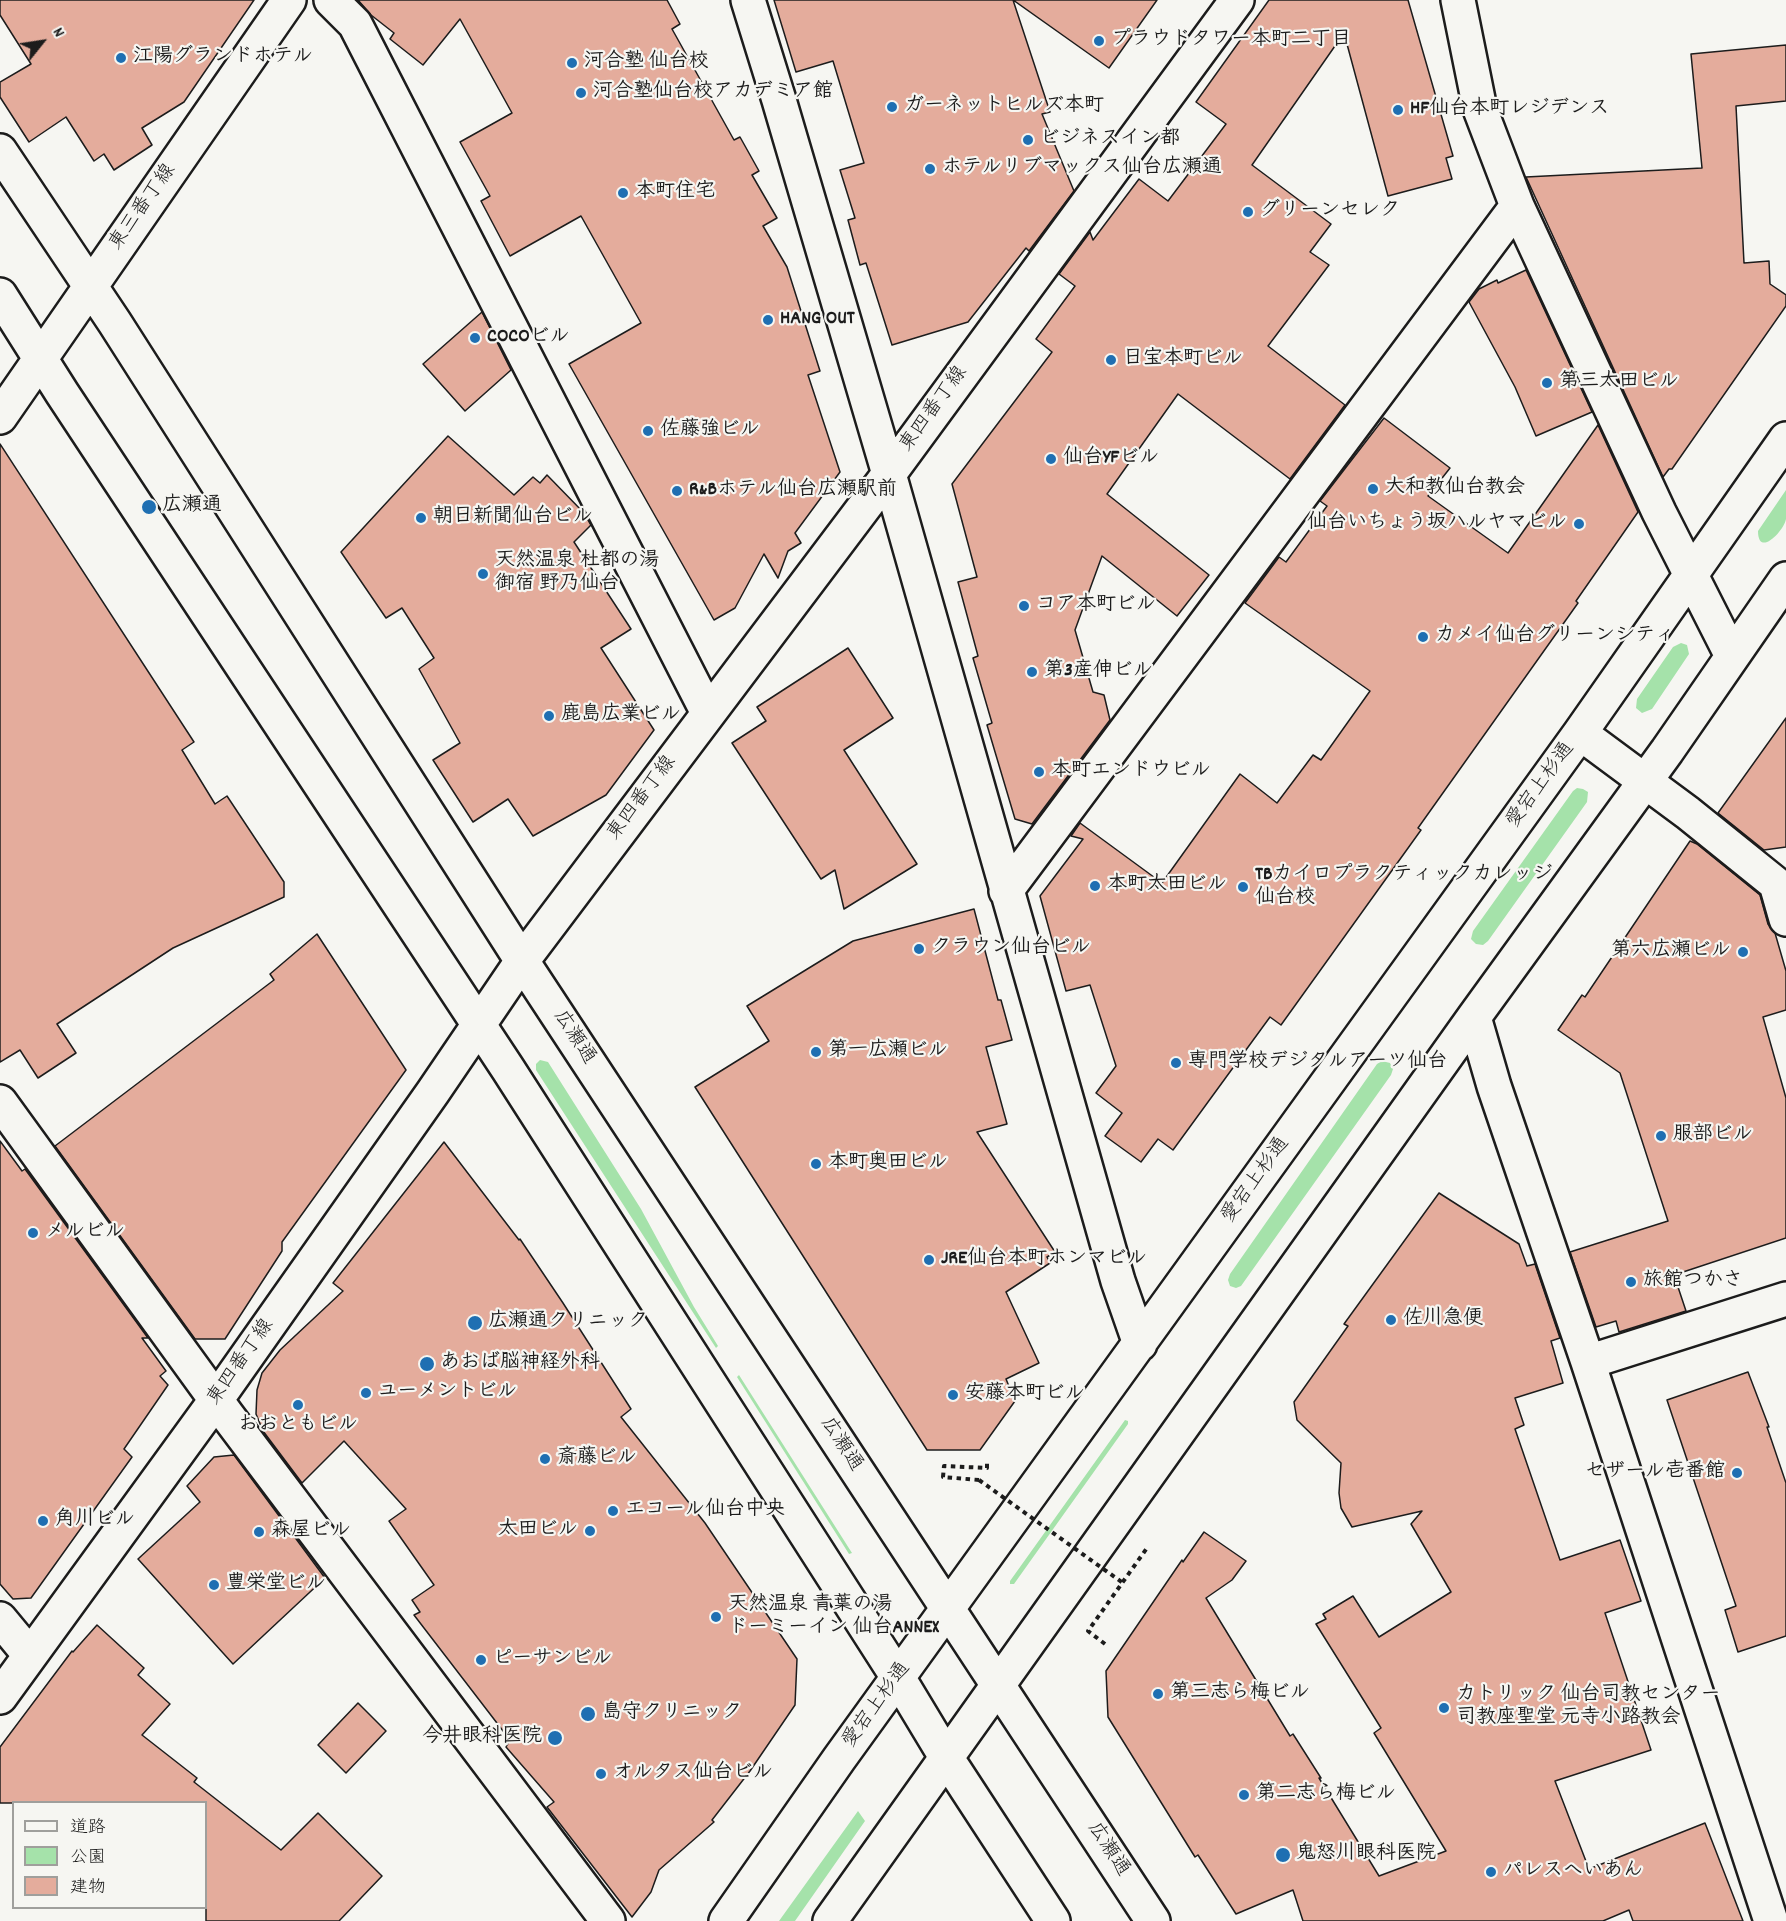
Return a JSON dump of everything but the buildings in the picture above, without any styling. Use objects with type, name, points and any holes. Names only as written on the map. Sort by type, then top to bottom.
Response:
[{"type":"street","name":"東三番丁線","points":[[0,417],[290,0]]},
{"type":"street","points":[[331,0],[355,24],[708,713]]},
{"type":"street","points":[[748,0],[889,474],[1114,1270],[1140,1344]]},
{"type":"street","name":"東四番丁線","points":[[0,1697],[29,1654],[216,1400],[522,962],[889,474],[1236,0]]},
{"type":"street","points":[[1458,0],[1480,109],[1517,206],[1659,512],[1732,656]]},
{"type":"street","name":"広瀬通","points":[[0,151],[90,286],[522,962],[1153,1921]]},
{"type":"street","points":[[1006,891],[1517,206]]},
{"type":"street","points":[[0,295],[514,1079],[1053,1921]]},
{"type":"street","name":"愛宕上杉通","points":[[726,1921],[839,1759],[1580,733],[1786,439]]},
{"type":"street","points":[[830,1921],[1474,1017],[1645,781],[1786,579]]},
{"type":"street","points":[[1580,733],[1774,870],[1786,919]]},
{"type":"street","points":[[1474,1017],[1494,1086],[1588,1362],[1771,1921]]},
{"type":"street","points":[[0,1102],[216,1400],[608,1921]]},
{"type":"street","points":[[1588,1362],[1786,1299]]},
{"type":"street","points":[[0,1619],[29,1654]]},
{"type":"path","points":[[987,1461],[987,1468],[944,1466],[943,1477],[979,1480],[1123,1583],[1088,1631],[1105,1644]]},
{"type":"green space","points":[[1786,490],[1784,524],[1771,540],[1762,542],[1758,531]]},
{"type":"green space","points":[[1681,643],[1687,645],[1689,654],[1652,709],[1642,713],[1636,708],[1637,699],[1673,647]]},
{"type":"green space","points":[[1577,788],[1588,792],[1587,802],[1488,941],[1483,945],[1476,944],[1471,939],[1473,931]]},
{"type":"green space","points":[[540,1060],[548,1062],[641,1209],[694,1307],[718,1346],[716,1348],[536,1070],[536,1064]]},
{"type":"green space","points":[[1382,1061],[1390,1063],[1393,1069],[1391,1075],[1241,1286],[1236,1288],[1230,1286],[1228,1280],[1230,1274],[1377,1064]]},
{"type":"green space","points":[[739,1375],[852,1553],[849,1554],[737,1377]]},
{"type":"green space","points":[[1125,1420],[1128,1424],[1014,1584],[1010,1584],[1010,1581]]},
{"type":"green space","points":[[858,1811],[865,1821],[795,1921],[779,1921]]},
{"type":"place","name":"プラウドタワー本町二丁目","points":[[1099,41]]},
{"type":"place","name":"江陽グランドホテル","points":[[121,58]]},
{"type":"place","name":"河合塾 仙台校","points":[[572,63]]},
{"type":"place","name":"河合塾仙台校アカデミア館","points":[[581,93]]},
{"type":"place","name":"ガーネットヒルズ本町","points":[[892,107]]},
{"type":"place","name":"HF仙台本町レジデンス","points":[[1398,110]]},
{"type":"place","name":"ビジネスイン都","points":[[1028,140]]},
{"type":"place","name":"ホテルリブマックス仙台広瀬通","points":[[930,169]]},
{"type":"place","name":"本町住宅","points":[[623,193]]},
{"type":"place","name":"グリーンセレク","points":[[1248,212]]},
{"type":"place","name":"HANG OUT","points":[[768,320]]},
{"type":"place","name":"COCOビル","points":[[475,338]]},
{"type":"place","name":"日宝本町ビル","points":[[1111,360]]},
{"type":"place","name":"第三太田ビル","points":[[1547,383]]},
{"type":"place","name":"佐藤強ビル","points":[[648,431]]},
{"type":"place","name":"仙台YFビル","points":[[1051,459]]},
{"type":"place","name":"大和教仙台教会","points":[[1373,489]]},
{"type":"place","name":"R&Bホテル仙台広瀬駅前","points":[[677,491]]},
{"type":"place","name":"広瀬通","points":[[149,507]]},
{"type":"place","name":"朝日新聞仙台ビル","points":[[421,518]]},
{"type":"place","name":"仙台いちょう坂ハルヤマビル","points":[[1579,524]]},
{"type":"place","name":"天然温泉 杜都の湯 御宿 野乃仙台","points":[[483,574]]},
{"type":"place","name":"コア本町ビル","points":[[1024,606]]},
{"type":"place","name":"カメイ仙台グリーンシティ","points":[[1423,637]]},
{"type":"place","name":"第3産伸ビル","points":[[1032,672]]},
{"type":"place","name":"鹿島広業ビル","points":[[549,716]]},
{"type":"place","name":"本町エンドウビル","points":[[1039,772]]},
{"type":"place","name":"本町太田ビル","points":[[1095,886]]},
{"type":"place","name":"TBカイロプラクティックカレッジ 仙台校","points":[[1243,887]]},
{"type":"place","name":"クラウン仙台ビル","points":[[919,949]]},
{"type":"place","name":"第六広瀬ビル","points":[[1743,952]]},
{"type":"place","name":"第一広瀬ビル","points":[[816,1052]]},
{"type":"place","name":"専門学校デジタルアーツ仙台","points":[[1176,1063]]},
{"type":"place","name":"服部ビル","points":[[1661,1136]]},
{"type":"place","name":"本町奥田ビル","points":[[816,1164]]},
{"type":"place","name":"メルビル","points":[[33,1233]]},
{"type":"place","name":"JRE仙台本町ホンマビル","points":[[929,1260]]},
{"type":"place","name":"旅館つかさ","points":[[1631,1282]]},
{"type":"place","name":"佐川急便","points":[[1391,1320]]},
{"type":"place","name":"広瀬通クリニック","points":[[475,1323]]},
{"type":"place","name":"あおば脳神経外科","points":[[427,1364]]},
{"type":"place","name":"ユーメントビル","points":[[366,1393]]},
{"type":"place","name":"安藤本町ビル","points":[[953,1395]]},
{"type":"place","name":"おおともビル","points":[[298,1405]]},
{"type":"place","name":"斎藤ビル","points":[[545,1459]]},
{"type":"place","name":"セザール壱番館","points":[[1737,1473]]},
{"type":"place","name":"エコール仙台中央","points":[[613,1511]]},
{"type":"place","name":"角川ビル","points":[[43,1521]]},
{"type":"place","name":"太田ビル","points":[[590,1531]]},
{"type":"place","name":"森屋ビル","points":[[259,1532]]},
{"type":"place","name":"豊栄堂ビル","points":[[214,1585]]},
{"type":"place","name":"天然温泉 青葉の湯 ドーミーイン 仙台ANNEX","points":[[716,1617]]},
{"type":"place","name":"ピーサンビル","points":[[481,1660]]},
{"type":"place","name":"第三志ら梅ビル","points":[[1158,1694]]},
{"type":"place","name":"カトリック 仙台司教センター 司教座聖堂 元寺小路教会","points":[[1444,1708]]},
{"type":"place","name":"島守クリニック","points":[[588,1714]]},
{"type":"place","name":"今井眼科医院","points":[[555,1738]]},
{"type":"place","name":"オルタス仙台ビル","points":[[601,1774]]},
{"type":"place","name":"第二志ら梅ビル","points":[[1244,1795]]},
{"type":"place","name":"鬼怒川眼科医院","points":[[1283,1855]]},
{"type":"place","name":"パレスへいあん","points":[[1491,1872]]}]
